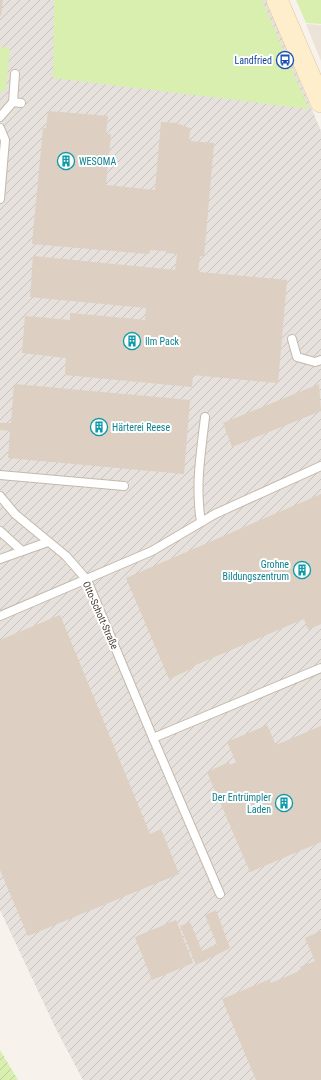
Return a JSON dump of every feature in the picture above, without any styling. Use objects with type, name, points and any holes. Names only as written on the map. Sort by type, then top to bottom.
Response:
[{"type":"street","points":[[278,0],[321,102]]},
{"type":"lane","points":[[0,117],[12,102],[16,74]]},
{"type":"lane","points":[[12,102],[22,103]]},
{"type":"lane","points":[[0,128],[5,140],[0,199]]},
{"type":"lane","points":[[292,339],[297,357],[315,362],[321,360]]},
{"type":"lane","points":[[201,522],[197,494],[205,417]]},
{"type":"lane","points":[[0,616],[152,551],[215,514],[321,466]]},
{"type":"lane","points":[[0,475],[124,486]]},
{"type":"lane","name":"Otto-Schott-Straße","points":[[0,496],[15,514],[66,556],[87,580],[220,894]]},
{"type":"lane","points":[[0,530],[22,551]]},
{"type":"lane","points":[[0,559],[48,542]]},
{"type":"lane","points":[[153,738],[321,668]]},
{"type":"shaded area","points":[[0,0],[266,0],[321,131],[321,1080],[83,1080],[55,1027],[0,910]]},
{"type":"shaded area","points":[[306,24],[321,25],[321,61]]},
{"type":"green space","points":[[54,0],[262,0],[309,109],[53,78]]},
{"type":"green space","points":[[296,0],[321,0],[321,24],[306,23]]},
{"type":"green space","points":[[0,47],[10,48],[6,89],[0,93]]},
{"type":"green space","points":[[0,1050],[18,1080],[0,1080]]},
{"type":"building","points":[[0,0],[3,0],[1,16],[0,15]]},
{"type":"building","points":[[48,111],[108,116],[106,134],[111,134],[106,185],[155,190],[161,122],[176,123],[190,128],[189,141],[214,143],[204,257],[200,256],[198,272],[287,280],[278,383],[193,375],[192,387],[65,375],[66,358],[22,353],[25,316],[70,320],[70,313],[145,320],[146,308],[30,297],[33,256],[175,270],[177,254],[166,253],[166,251],[150,250],[149,254],[32,244],[43,128],[46,128]]},
{"type":"building","name":"Härterei Reese","points":[[14,384],[190,400],[184,474],[8,458],[10,431],[0,430],[0,423],[11,423]]},
{"type":"building","points":[[319,384],[321,411],[232,447],[223,423]]},
{"type":"building","points":[[321,494],[321,624],[308,630],[304,619],[191,667],[191,669],[169,679],[126,578]]},
{"type":"building","points":[[60,615],[150,834],[161,829],[179,874],[28,936],[0,870],[0,640]]},
{"type":"building","name":"Der Entrümpler Laden","points":[[267,725],[276,745],[321,726],[321,842],[250,872],[207,772],[229,762],[230,765],[236,762],[227,742]]},
{"type":"building","points":[[216,910],[230,948],[196,965],[180,926],[190,922],[202,951],[217,944],[205,915]]},
{"type":"building","points":[[176,920],[193,963],[152,980],[135,937]]},
{"type":"building","points":[[321,931],[321,1080],[256,1080],[222,999],[270,979],[271,983],[302,970],[300,967],[315,961],[305,938]]},
{"type":"place","name":"Landfried","points":[[285,60]]},
{"type":"place","name":"WESOMA","points":[[66,161]]},
{"type":"place","name":"Ilm Pack","points":[[132,341]]},
{"type":"place","name":"Härterei Reese","points":[[99,427]]},
{"type":"place","name":"Grohne Bildungszentrum","points":[[302,570]]},
{"type":"place","name":"Der Entrümpler Laden","points":[[284,803]]}]
